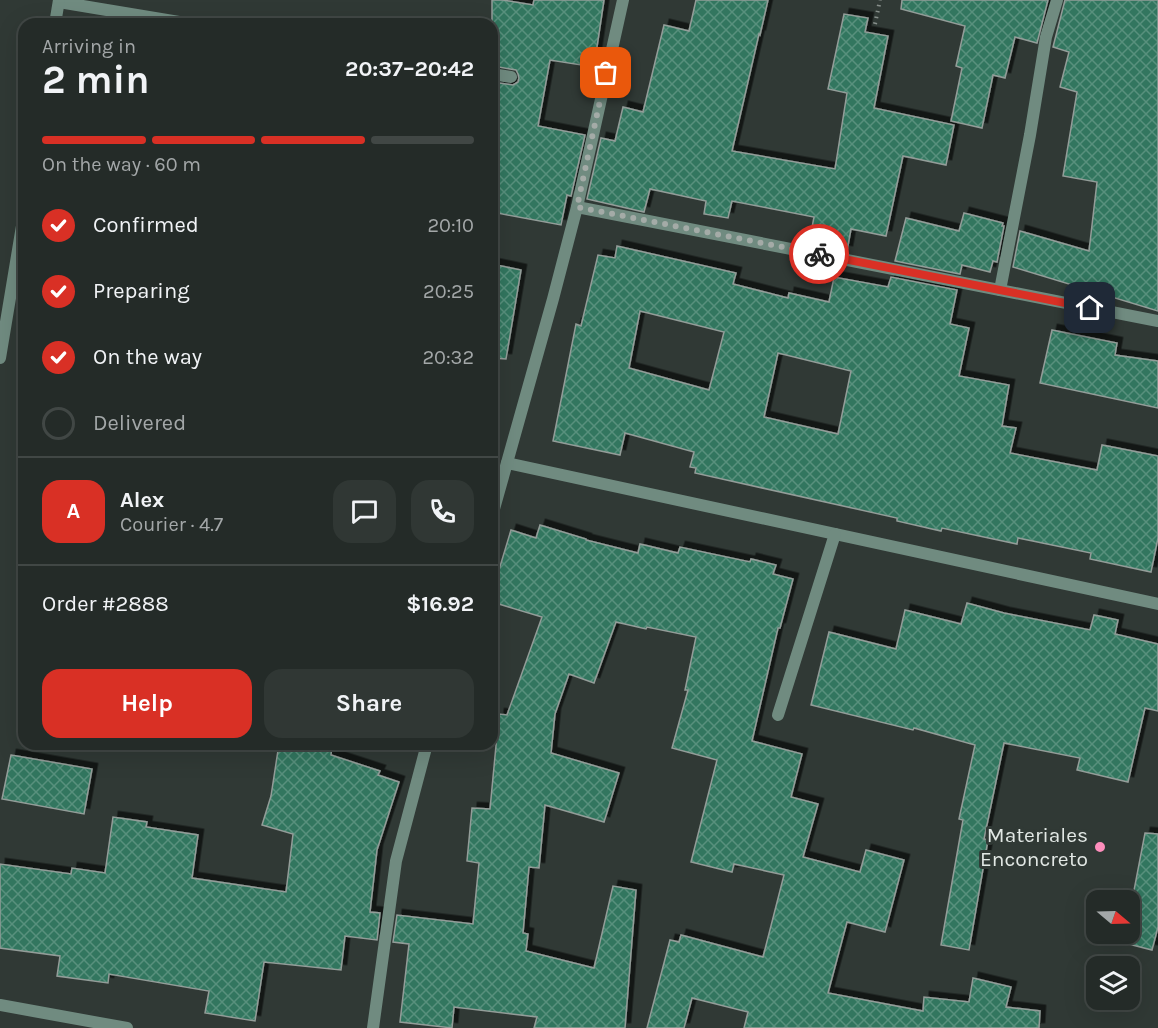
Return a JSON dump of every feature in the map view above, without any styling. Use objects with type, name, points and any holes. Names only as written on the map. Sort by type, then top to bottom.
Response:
[{"type":"street","points":[[498,495],[577,207],[623,0]]},
{"type":"street","points":[[1000,290],[1046,37],[1057,0]]},
{"type":"street","points":[[56,18],[59,1],[157,18]]},
{"type":"street","points":[[498,75],[511,77]]},
{"type":"street","points":[[577,207],[1158,321]]},
{"type":"street","points":[[0,358],[18,250]]},
{"type":"street","points":[[507,464],[1158,604]]},
{"type":"street","points":[[778,715],[835,534]]},
{"type":"street","points":[[374,1028],[396,861],[426,750]]},
{"type":"street","points":[[0,1005],[127,1028]]},
{"type":"path","points":[[875,24],[880,0]]},
{"type":"building","points":[[492,0],[533,5],[534,0],[604,0],[594,67],[550,60],[538,126],[585,135],[571,196],[567,195],[561,225],[498,213],[498,83],[513,85],[518,82],[519,78],[516,70],[498,67],[498,18],[492,18]]},
{"type":"building","points":[[696,0],[768,0],[732,151],[835,169],[847,93],[828,89],[844,14],[868,18],[865,32],[888,36],[874,108],[954,125],[946,165],[903,156],[886,236],[851,229],[847,251],[809,243],[814,217],[732,201],[728,218],[704,214],[706,201],[650,189],[644,212],[587,199],[601,138],[615,141],[623,107],[643,112],[664,25],[689,31]]},
{"type":"building","points":[[902,0],[1048,0],[1037,43],[1015,37],[1005,78],[993,75],[982,128],[951,121],[962,68],[956,66],[965,26],[901,9]]},
{"type":"building","points":[[1065,0],[1158,0],[1158,311],[1013,267],[1020,231],[1089,251],[1097,182],[1063,176],[1077,92],[1060,87],[1069,52],[1053,47]]},
{"type":"building","points":[[964,213],[1003,223],[997,262],[993,261],[990,272],[962,265],[960,274],[895,261],[906,218],[959,231]]},
{"type":"building","points":[[617,246],[736,273],[733,284],[788,298],[789,293],[829,302],[834,277],[888,287],[891,277],[957,290],[950,324],[969,328],[959,376],[1009,385],[1002,426],[1016,428],[1010,453],[1097,470],[1102,445],[1158,456],[1158,538],[1151,572],[1090,559],[1091,553],[1018,538],[1017,544],[942,528],[941,531],[897,521],[897,518],[695,473],[696,468],[690,467],[694,452],[625,433],[620,455],[553,441],[576,324],[581,326],[598,255],[615,258]],"holes":[[[640,311],[724,332],[709,390],[629,368]],[[778,353],[851,371],[838,434],[764,417]]]},
{"type":"building","points":[[498,265],[521,270],[506,359],[498,358]]},
{"type":"building","points":[[1052,330],[1117,343],[1115,355],[1158,361],[1158,408],[1040,383]]},
{"type":"building","points":[[540,525],[638,553],[640,544],[678,553],[680,547],[750,562],[751,559],[776,565],[773,574],[793,579],[780,628],[778,628],[752,741],[802,754],[791,797],[818,804],[803,857],[860,872],[866,850],[904,860],[885,932],[847,922],[828,993],[923,1011],[924,997],[969,1002],[973,978],[1011,987],[1006,1007],[1040,1011],[1039,1028],[744,1028],[748,1012],[692,998],[684,1028],[647,1028],[670,940],[679,942],[681,935],[763,957],[784,875],[734,864],[732,872],[691,862],[717,760],[672,748],[688,690],[685,690],[696,637],[616,622],[594,683],[569,674],[555,714],[551,753],[619,773],[604,822],[545,805],[539,868],[529,867],[523,933],[528,934],[526,951],[594,968],[613,886],[636,890],[625,1028],[534,1028],[537,1017],[454,1007],[452,1028],[400,1022],[409,944],[393,942],[397,915],[473,924],[479,863],[467,861],[472,808],[490,809],[496,750],[498,750],[499,714],[507,715],[542,617],[498,604],[498,573],[511,530],[536,538]]},
{"type":"building","points":[[967,603],[1004,613],[1090,630],[1094,615],[1118,620],[1115,634],[1158,644],[1158,711],[1145,708],[1128,782],[1077,770],[1080,758],[1004,743],[984,839],[988,840],[969,950],[941,945],[963,820],[959,819],[975,745],[914,728],[913,730],[811,705],[829,632],[896,649],[905,610],[961,624]]},
{"type":"building","points":[[278,750],[331,750],[331,755],[380,771],[378,775],[399,782],[377,850],[370,912],[380,913],[377,940],[345,936],[341,970],[264,962],[255,1021],[205,1013],[209,991],[109,974],[108,983],[57,976],[60,956],[0,948],[0,864],[71,874],[72,868],[105,873],[113,817],[147,822],[146,827],[198,835],[192,878],[286,892],[293,834],[262,825],[271,796]]},
{"type":"building","points":[[11,755],[92,769],[84,814],[2,799]]},
{"type":"building","points":[[1145,833],[1158,834],[1158,927],[1152,950],[1128,944],[1140,944],[1140,890],[1134,890]]},
{"type":"way so far","points":[[606,73],[577,207],[819,254]]},
{"type":"place","name":"Materiales Enconcreto","points":[[1100,847]]},
{"type":"route","points":[[819,254],[1090,308]]}]
